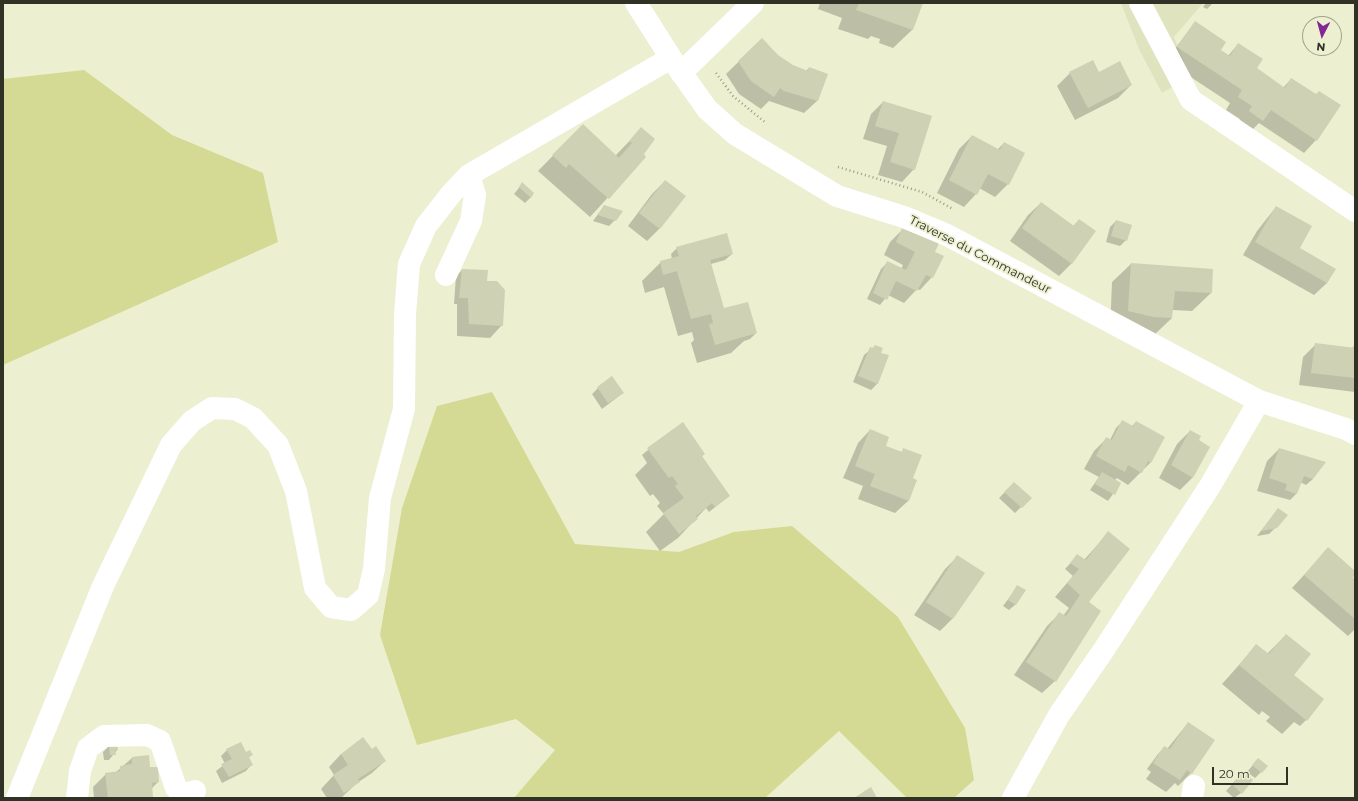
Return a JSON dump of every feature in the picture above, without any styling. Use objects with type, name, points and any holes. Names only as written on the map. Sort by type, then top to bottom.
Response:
[{"type":"street","name":"Traverse du Commandeur","points":[[636,3],[676,66],[707,109],[735,134],[817,185],[837,196],[904,216],[947,235],[1259,401],[1346,429],[1355,434]]},
{"type":"street","points":[[17,798],[103,586],[171,445],[192,421],[212,408],[235,410],[253,418],[278,445],[296,491],[315,588],[332,607],[351,610],[368,595],[374,569],[380,498],[404,409],[405,314],[409,264],[426,226],[451,194],[469,176],[676,66],[753,3]]},
{"type":"street","points":[[1140,3],[1191,100],[1355,211]]},
{"type":"street","points":[[446,275],[471,220],[475,195],[469,176]]},
{"type":"street","points":[[1013,798],[1059,715],[1103,651],[1210,486],[1259,401]]},
{"type":"street","points":[[77,798],[80,771],[88,748],[104,736],[146,735],[160,741],[176,788],[184,794],[195,791]]},
{"type":"shaded area","points":[[1121,3],[1203,3],[1174,37],[1190,77],[1162,93],[1139,49]]},
{"type":"green space","points":[[84,70],[172,135],[263,173],[278,242],[3,365],[3,79]]},
{"type":"green space","points":[[492,392],[575,544],[679,552],[734,532],[792,526],[898,617],[965,728],[974,780],[954,798],[907,798],[839,731],[765,798],[514,798],[555,750],[516,719],[417,745],[380,635],[402,508],[437,406]]},
{"type":"building","points":[[859,3],[923,3],[913,30],[856,10]]},
{"type":"building","points":[[1195,21],[1226,42],[1221,50],[1230,56],[1238,43],[1263,59],[1257,68],[1285,88],[1291,78],[1316,94],[1319,91],[1341,105],[1317,141],[1271,110],[1263,121],[1249,111],[1252,106],[1238,97],[1242,90],[1177,47]]},
{"type":"building","points":[[762,38],[778,55],[793,65],[808,71],[809,67],[828,74],[818,101],[784,91],[780,88],[774,97],[751,81],[738,61]]},
{"type":"building","points":[[1093,60],[1099,72],[1120,61],[1132,85],[1088,108],[1069,72]]},
{"type":"building","points":[[883,101],[932,116],[915,170],[890,162],[899,133],[875,126]]},
{"type":"building","points":[[583,124],[619,158],[632,143],[629,141],[641,127],[655,139],[644,154],[646,157],[609,199],[569,164],[566,168],[552,155]]},
{"type":"building","points":[[972,135],[1000,150],[1004,142],[1025,153],[1009,185],[988,174],[977,195],[949,180]]},
{"type":"building","points":[[665,180],[686,196],[660,229],[639,213]]},
{"type":"building","points":[[522,182],[534,193],[531,198],[519,187]]},
{"type":"building","points":[[1041,202],[1074,226],[1079,219],[1096,231],[1072,264],[1022,228]]},
{"type":"building","points":[[604,205],[623,211],[616,221],[598,215]]},
{"type":"building","points":[[1276,206],[1312,226],[1300,248],[1336,269],[1327,283],[1255,242]]},
{"type":"building","points":[[1116,220],[1132,225],[1127,241],[1111,236]]},
{"type":"building","points":[[902,228],[939,243],[935,252],[944,256],[933,278],[926,275],[917,291],[896,281],[887,300],[873,293],[887,261],[906,270],[915,252],[896,242]]},
{"type":"building","points":[[727,233],[733,254],[710,260],[724,308],[748,302],[757,333],[715,345],[709,324],[713,323],[711,314],[691,319],[677,271],[663,275],[660,261],[679,256],[676,247]]},
{"type":"building","points":[[1131,263],[1213,269],[1212,293],[1175,291],[1172,318],[1154,317],[1128,311]]},
{"type":"building","points":[[462,269],[488,270],[487,281],[497,281],[505,290],[503,326],[469,324],[468,298],[459,298]]},
{"type":"building","points":[[1315,343],[1355,348],[1355,378],[1311,373]]},
{"type":"building","points":[[875,345],[883,348],[881,353],[889,355],[878,384],[858,376],[870,347],[873,348]]},
{"type":"building","points":[[612,376],[624,393],[608,403],[597,387]]},
{"type":"building","points":[[1122,420],[1133,426],[1136,421],[1165,437],[1151,463],[1148,461],[1142,473],[1128,465],[1125,472],[1096,456],[1106,437],[1112,440]]},
{"type":"building","points":[[683,422],[705,454],[702,456],[730,496],[715,507],[712,503],[696,516],[698,519],[679,534],[663,513],[684,498],[675,486],[678,484],[672,476],[669,478],[647,448]]},
{"type":"building","points":[[870,429],[889,437],[886,446],[902,452],[903,448],[922,455],[913,478],[917,480],[909,501],[870,486],[875,474],[855,466]]},
{"type":"building","points":[[1190,430],[1201,436],[1199,440],[1210,447],[1193,478],[1171,465]]},
{"type":"building","points":[[1279,448],[1326,462],[1313,479],[1304,476],[1297,494],[1285,490],[1287,484],[1269,478]]},
{"type":"building","points":[[1102,472],[1121,483],[1115,495],[1095,484]]},
{"type":"building","points":[[1014,482],[1032,498],[1022,508],[1004,492]]},
{"type":"building","points":[[1278,508],[1288,515],[1277,528],[1261,531]]},
{"type":"building","points":[[1108,531],[1130,549],[1089,602],[1101,611],[1056,682],[1026,662],[1059,612],[1066,616],[1080,595],[1067,583],[1079,569],[1070,563],[1077,554],[1086,560]]},
{"type":"building","points":[[1328,547],[1355,571],[1353,578],[1355,580],[1355,619],[1304,575]]},
{"type":"building","points":[[957,555],[985,573],[953,619],[926,602]]},
{"type":"building","points":[[1017,585],[1026,590],[1016,605],[1008,600]]},
{"type":"building","points":[[1286,634],[1311,654],[1294,675],[1324,699],[1307,721],[1239,665],[1256,644],[1269,654]]},
{"type":"building","points":[[1188,722],[1215,740],[1192,774],[1187,770],[1180,780],[1153,763],[1164,746],[1170,749]]},
{"type":"building","points":[[363,737],[372,749],[376,746],[386,761],[358,779],[360,782],[344,793],[333,775],[348,765],[341,754]]},
{"type":"building","points":[[241,742],[246,752],[250,750],[253,755],[249,757],[253,765],[229,777],[221,764],[232,759],[226,749]]},
{"type":"building","points":[[117,743],[118,750],[115,750],[116,755],[110,755],[109,745]]},
{"type":"building","points":[[149,755],[150,767],[158,767],[159,782],[152,783],[153,797],[108,798],[105,773],[120,771],[120,766],[132,764],[132,757]]},
{"type":"building","points":[[1258,758],[1268,766],[1262,773],[1252,765]]},
{"type":"building","points":[[1243,771],[1253,780],[1242,794],[1232,784]]},
{"type":"building","points":[[871,787],[877,798],[853,798],[857,796]]}]
